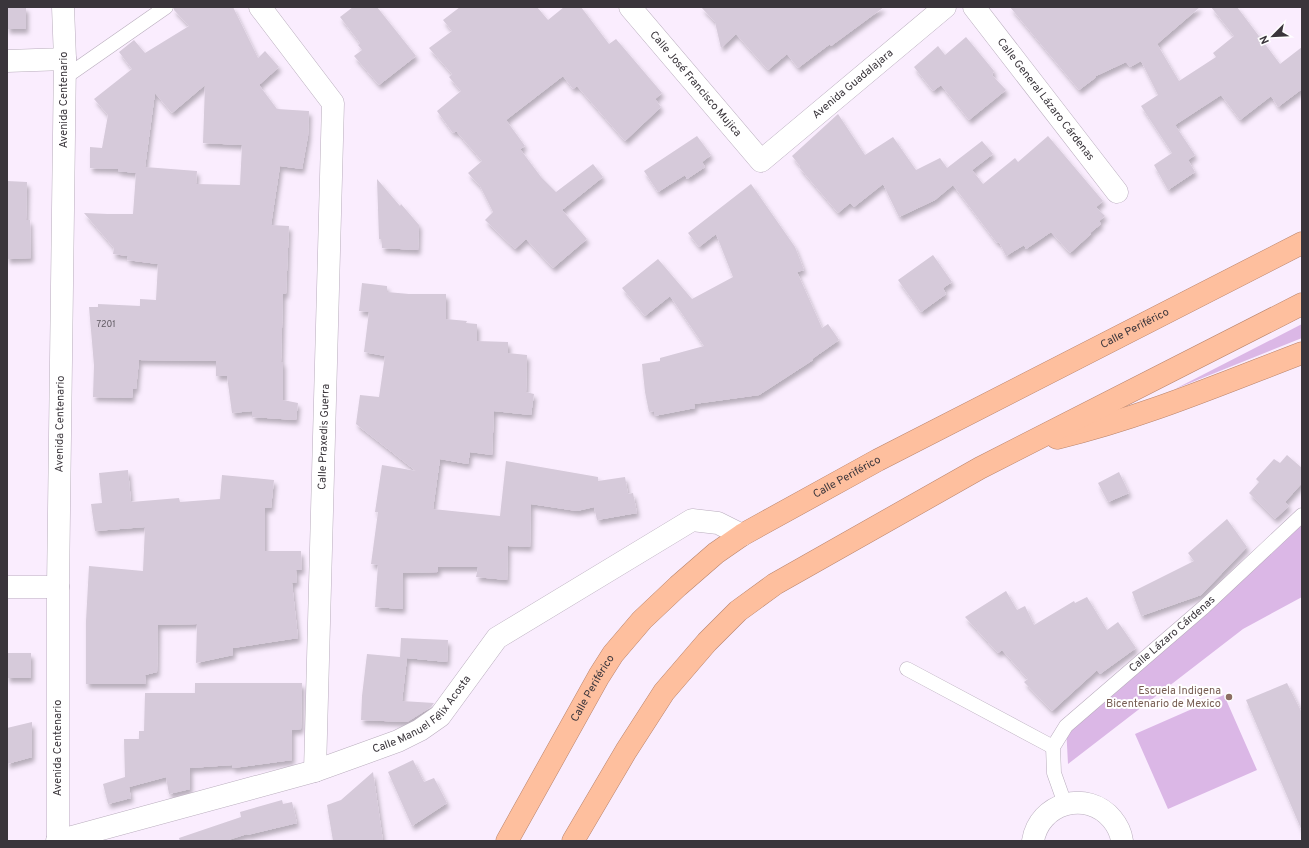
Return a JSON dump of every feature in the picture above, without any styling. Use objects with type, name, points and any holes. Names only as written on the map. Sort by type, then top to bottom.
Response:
[{"type":"highway","name":"Calle Periférico","points":[[507,841],[599,676],[613,654],[642,620],[716,553],[742,535],[878,460],[1302,243]]},
{"type":"highway","points":[[573,841],[626,751],[664,692],[708,642],[738,611],[775,584],[812,562],[980,468],[1302,304]]},
{"type":"highway","points":[[1021,447],[1093,430],[1151,411],[1302,353]]},
{"type":"street","name":"Avenida Centenario","points":[[57,841],[58,587],[64,68],[63,7]]},
{"type":"street","name":"Calle Praxedis Guerra","points":[[260,7],[333,103],[315,771]]},
{"type":"street","name":"Calle José Francisco Mujica","points":[[630,7],[761,162]]},
{"type":"street","name":"Avenida Guadalajara","points":[[761,162],[945,7]]},
{"type":"street","name":"Calle General Lázaro Cárdenas","points":[[974,7],[1117,192]]},
{"type":"street","points":[[7,62],[64,68]]},
{"type":"street","name":"Calle Manuel Félix Acosta","points":[[57,841],[315,771],[398,741],[420,730],[440,716],[497,638],[692,520],[718,524],[742,535]]},
{"type":"street","points":[[7,587],[58,587]]},
{"type":"street","points":[[1033,841],[1034,834],[1041,821],[1052,810],[1065,804],[1080,802],[1094,805],[1107,813],[1127,840]]},
{"type":"lane","points":[[64,68],[166,7]]},
{"type":"lane","name":"Calle Lázaro Cárdenas","points":[[1053,747],[1066,726],[1204,607],[1302,514]]},
{"type":"lane","points":[[907,669],[1053,747],[1054,774],[1065,804]]},
{"type":"shaded area","points":[[1302,324],[1302,338],[1175,389]]},
{"type":"shaded area","points":[[1302,515],[1302,597],[1243,629],[1068,764],[1066,726]]},
{"type":"shaded area","points":[[1224,695],[1257,770],[1168,809],[1135,734]]},
{"type":"building","points":[[7,7],[26,7],[26,29],[7,29]]},
{"type":"building","points":[[174,7],[233,7],[258,58],[265,51],[279,67],[259,85],[277,109],[309,111],[308,136],[302,169],[280,166],[271,225],[289,226],[286,294],[283,294],[281,362],[283,362],[283,400],[298,403],[296,420],[252,417],[252,411],[232,413],[227,376],[216,376],[216,361],[139,360],[136,389],[133,389],[132,398],[93,397],[94,365],[89,307],[98,307],[98,304],[140,306],[140,299],[156,300],[158,264],[127,260],[128,256],[113,254],[114,248],[84,213],[133,214],[136,173],[118,171],[118,169],[90,168],[90,147],[102,148],[108,115],[94,99],[132,69],[119,52],[134,40],[145,53],[189,26],[174,10]],"holes":[[[205,85],[203,143],[242,145],[240,185],[196,184],[197,171],[145,167],[155,93],[172,113]]]},
{"type":"building","points":[[353,7],[377,7],[416,56],[379,85],[354,56],[362,50],[358,45],[360,43],[340,17]]},
{"type":"building","points":[[460,7],[537,7],[548,20],[564,7],[581,7],[609,44],[616,39],[662,93],[655,99],[661,107],[625,141],[577,86],[573,89],[563,76],[506,120],[525,146],[520,149],[541,177],[556,192],[593,164],[603,177],[562,210],[587,239],[553,268],[526,239],[515,249],[485,220],[493,212],[480,186],[468,173],[482,161],[456,131],[453,133],[437,111],[461,91],[449,77],[452,74],[429,48],[452,31],[443,20]]},
{"type":"building","points":[[701,7],[884,7],[798,68],[787,54],[768,70],[736,34],[721,48],[715,22]]},
{"type":"building","points":[[1010,7],[1200,7],[1157,44],[1179,81],[1216,57],[1213,53],[1234,36],[1211,7],[1237,7],[1280,64],[1302,47],[1302,89],[1278,107],[1271,96],[1240,120],[1221,95],[1175,125],[1195,155],[1188,160],[1195,172],[1168,190],[1154,165],[1172,153],[1141,106],[1158,95],[1141,61],[1130,67],[1126,62],[1096,76],[1079,90]]},
{"type":"building","points":[[966,37],[994,71],[992,75],[1006,90],[969,120],[941,85],[933,91],[914,67],[938,46],[945,55]]},
{"type":"building","points":[[838,114],[865,155],[893,137],[916,170],[940,158],[947,168],[982,141],[993,154],[972,170],[983,184],[1015,158],[1018,162],[1048,136],[1103,201],[1096,207],[1105,216],[1099,221],[1101,224],[1070,253],[1051,232],[1026,249],[1024,245],[1006,256],[999,242],[997,243],[953,185],[935,200],[899,217],[883,184],[854,207],[850,203],[838,213],[799,167],[800,166],[792,156]]},
{"type":"building","points":[[697,136],[711,155],[702,162],[705,167],[687,179],[685,175],[658,192],[644,171]]},
{"type":"building","points":[[377,179],[400,206],[401,204],[419,225],[418,250],[382,248],[382,239],[379,239]]},
{"type":"building","points":[[7,181],[27,182],[26,220],[30,220],[31,258],[7,259]]},
{"type":"building","points":[[751,184],[795,247],[804,270],[797,272],[822,328],[828,324],[839,340],[812,359],[813,360],[759,395],[694,404],[695,408],[654,416],[654,411],[649,412],[642,364],[660,361],[660,358],[704,346],[670,296],[645,316],[622,288],[658,259],[692,299],[733,277],[716,234],[699,247],[688,233]]},
{"type":"building","points":[[933,255],[952,282],[943,288],[946,294],[921,312],[898,280]]},
{"type":"building","points":[[362,283],[387,286],[387,292],[409,294],[446,294],[446,319],[467,321],[466,323],[477,324],[477,341],[508,342],[508,353],[527,355],[526,392],[534,394],[531,415],[494,411],[492,455],[470,452],[468,464],[440,459],[433,509],[500,516],[506,461],[598,477],[598,481],[625,477],[628,494],[633,493],[637,513],[597,520],[594,507],[577,511],[531,504],[530,547],[508,546],[507,580],[476,577],[478,567],[438,567],[438,572],[403,573],[403,609],[375,607],[378,565],[371,564],[378,512],[375,512],[382,465],[416,471],[356,424],[360,395],[379,397],[385,356],[364,352],[369,312],[359,311]]},
{"type":"building","points":[[1287,455],[1302,468],[1302,483],[1285,502],[1289,506],[1275,519],[1249,493],[1259,482],[1256,479],[1274,459],[1280,463]]},
{"type":"building","points":[[128,470],[131,502],[179,498],[180,502],[220,499],[222,475],[274,480],[271,508],[265,508],[265,551],[301,551],[302,570],[296,570],[297,582],[292,583],[298,638],[233,648],[233,655],[196,663],[197,624],[158,625],[157,672],[145,675],[146,684],[86,684],[86,621],[89,566],[143,571],[145,527],[95,531],[91,504],[102,503],[99,473]]},
{"type":"building","points":[[1119,472],[1129,493],[1108,502],[1098,483]]},
{"type":"building","points":[[1227,519],[1247,547],[1201,595],[1141,616],[1132,592],[1194,561],[1188,553]]},
{"type":"building","points":[[1006,591],[1017,610],[1025,606],[1034,625],[1074,601],[1075,603],[1087,597],[1107,630],[1118,622],[1136,648],[1100,674],[1097,670],[1052,711],[1024,682],[1028,679],[1002,650],[998,653],[965,617]]},
{"type":"building","points":[[401,638],[448,640],[447,662],[407,658],[402,701],[434,703],[431,707],[407,722],[361,720],[367,654],[400,657]]},
{"type":"building","points":[[7,653],[31,653],[31,678],[7,678]]},
{"type":"building","points":[[195,683],[302,683],[301,729],[292,730],[292,760],[233,768],[232,765],[190,768],[190,789],[169,794],[166,777],[129,787],[131,798],[108,804],[103,784],[125,777],[124,739],[139,739],[139,731],[144,731],[145,693],[195,693]]},
{"type":"building","points":[[1287,683],[1302,713],[1302,831],[1246,700]]},
{"type":"building","points":[[32,722],[32,757],[7,764],[7,728]]},
{"type":"building","points":[[413,760],[424,782],[434,778],[447,803],[412,826],[388,772]]},
{"type":"building","points":[[373,772],[383,841],[333,841],[327,805],[341,800]]},
{"type":"building","points":[[282,800],[283,804],[292,802],[297,823],[247,834],[225,841],[180,841],[179,838],[241,817],[240,812]]},
{"type":"place","name":"Escuela Indigena Bicentenario de Mexico","points":[[1229,697]]}]
